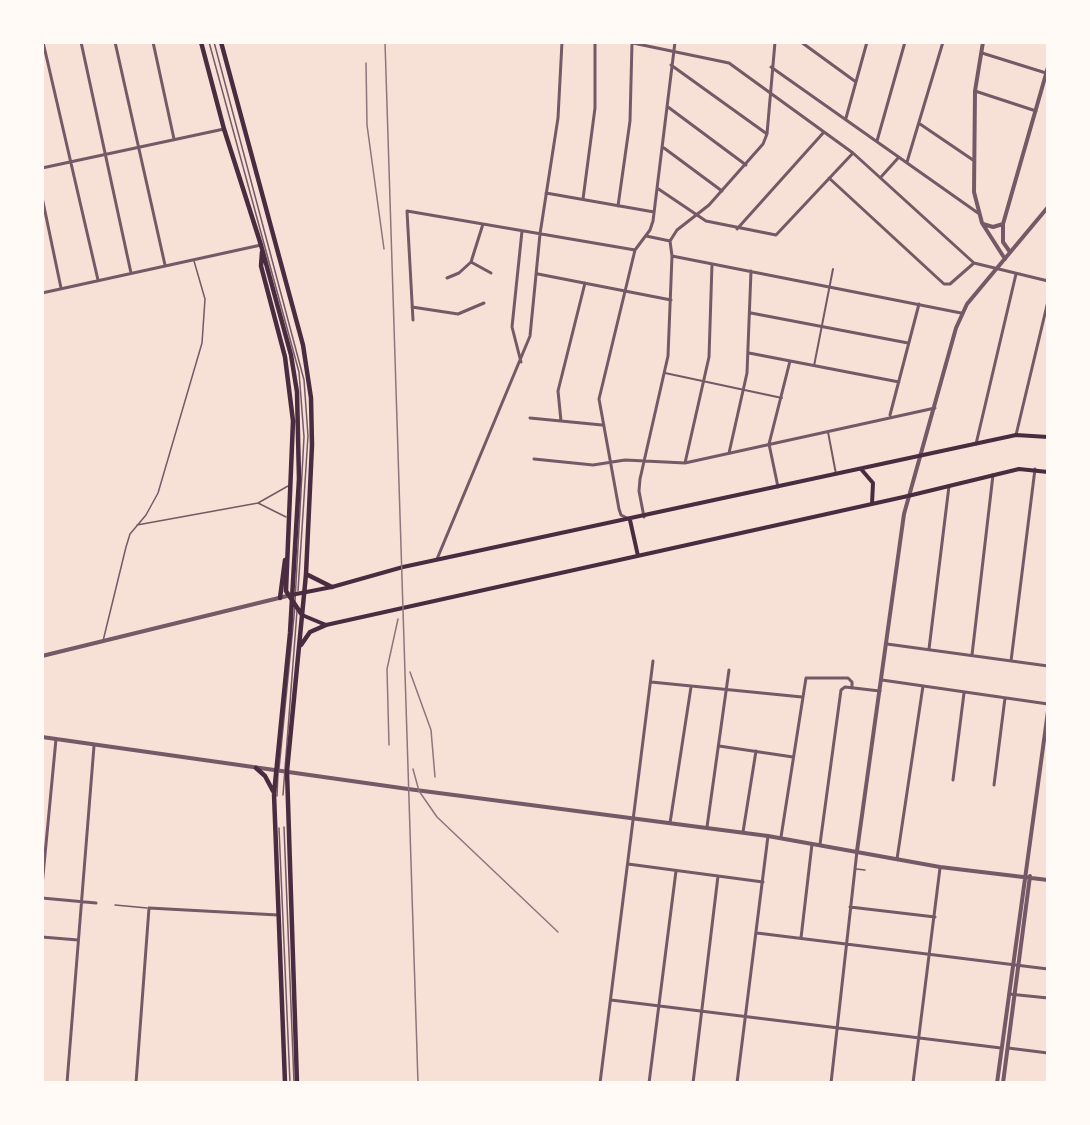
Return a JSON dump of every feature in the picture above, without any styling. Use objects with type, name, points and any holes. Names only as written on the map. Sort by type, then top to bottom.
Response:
[{"type":"main road","points":[[201,42],[224,129],[262,247],[291,355],[297,392],[299,479],[293,595]]},
{"type":"main road","points":[[222,42],[308,374],[312,445],[305,592],[300,647],[276,795],[279,915],[288,1083]]},
{"type":"main road","points":[[262,247],[261,266],[285,357],[293,421],[290,519],[280,598]]},
{"type":"main road","points":[[293,595],[436,561],[1016,435],[1048,437]]},
{"type":"main road","points":[[861,469],[873,483],[871,504]]},
{"type":"main road","points":[[300,647],[310,632],[326,625],[908,496],[1019,469],[1048,472]]},
{"type":"main road","points":[[630,520],[638,556]]},
{"type":"main road","points":[[288,542],[294,607],[281,771],[295,1083]]},
{"type":"main road","points":[[306,574],[332,587]]},
{"type":"main road","points":[[294,607],[302,615],[326,625]]},
{"type":"main road","points":[[256,768],[269,782],[276,795]]},
{"type":"street","points":[[43,42],[98,280]]},
{"type":"street","points":[[81,42],[131,273]]},
{"type":"street","points":[[115,42],[165,265]]},
{"type":"street","points":[[153,42],[174,139]]},
{"type":"street","points":[[436,561],[521,362],[532,325],[540,234],[558,118],[562,42]]},
{"type":"street","points":[[583,199],[595,117],[595,42]]},
{"type":"street","points":[[618,206],[630,121],[630,42],[729,63],[853,153],[974,262],[996,270],[1048,281]]},
{"type":"street","points":[[630,520],[621,515],[619,509],[602,425],[600,390],[635,250],[650,230],[654,212],[664,148],[670,64],[675,42]]},
{"type":"street","points":[[644,517],[639,491],[665,373],[671,300],[670,241],[678,230],[697,217],[758,152],[767,134],[771,67],[775,42]]},
{"type":"street","points":[[801,42],[856,82]]},
{"type":"street","points":[[846,119],[866,44],[861,42]]},
{"type":"street","points":[[877,141],[905,42]]},
{"type":"street","points":[[907,162],[944,42]]},
{"type":"street","points":[[983,42],[975,91],[973,160],[978,213],[1005,259]]},
{"type":"street","points":[[980,53],[1046,74]]},
{"type":"street","points":[[670,64],[767,134]]},
{"type":"street","points":[[771,67],[978,213]]},
{"type":"street","points":[[1010,252],[1003,242],[1003,224],[1048,67]]},
{"type":"street","points":[[975,91],[1036,111]]},
{"type":"street","points":[[668,107],[746,165]]},
{"type":"street","points":[[920,124],[973,160]]},
{"type":"street","points":[[42,168],[224,129]]},
{"type":"street","points":[[736,229],[824,132]]},
{"type":"street","points":[[664,148],[722,191]]},
{"type":"street","points":[[657,188],[697,217],[736,229],[776,235],[853,153]]},
{"type":"street","points":[[882,177],[899,157]]},
{"type":"street","points":[[829,178],[947,285],[974,262]]},
{"type":"street","points":[[546,193],[654,212]]},
{"type":"street","points":[[42,197],[61,288]]},
{"type":"street","points":[[831,1083],[857,851],[908,496],[936,408],[960,313],[1047,209]]},
{"type":"street","points":[[413,320],[407,210],[635,250]]},
{"type":"street","points":[[982,223],[993,227],[1003,224]]},
{"type":"street","points":[[447,278],[459,273],[471,262],[483,224]]},
{"type":"street","points":[[521,362],[512,327],[522,231]]},
{"type":"street","points":[[645,236],[670,241]]},
{"type":"street","points":[[42,293],[165,265],[262,247]]},
{"type":"street","points":[[672,256],[960,313]]},
{"type":"street","points":[[471,262],[491,273]]},
{"type":"street","points":[[685,464],[705,381],[709,346],[712,263]]},
{"type":"street","points":[[814,366],[833,269]]},
{"type":"street","points":[[729,453],[744,391],[749,353],[751,271]]},
{"type":"street","points":[[538,274],[671,300]]},
{"type":"street","points":[[976,444],[1016,274]]},
{"type":"street","points":[[561,421],[558,391],[585,283]]},
{"type":"street","points":[[1016,435],[1048,301]]},
{"type":"street","points":[[412,307],[450,314],[467,311],[484,303]]},
{"type":"street","points":[[890,416],[919,304]]},
{"type":"street","points":[[751,313],[908,343]]},
{"type":"street","points":[[749,353],[899,382]]},
{"type":"street","points":[[778,487],[769,444],[790,361]]},
{"type":"street","points":[[665,373],[782,398]]},
{"type":"street","points":[[534,459],[593,465],[625,460],[685,464],[890,416],[936,408]]},
{"type":"street","points":[[530,418],[602,425]]},
{"type":"street","points":[[827,431],[836,474]]},
{"type":"street","points":[[1011,661],[1035,469]]},
{"type":"street","points":[[972,656],[993,475]]},
{"type":"street","points":[[929,649],[949,486]]},
{"type":"street","points":[[42,656],[293,595]]},
{"type":"street","points":[[887,644],[1048,666]]},
{"type":"street","points":[[600,1083],[654,661]]},
{"type":"street","points":[[706,828],[729,670]]},
{"type":"street","points":[[781,837],[805,681],[809,676],[848,678],[852,682],[852,688]]},
{"type":"street","points":[[882,680],[1048,704]]},
{"type":"street","points":[[651,681],[801,698]]},
{"type":"street","points":[[897,859],[923,686]]},
{"type":"street","points":[[670,823],[691,687]]},
{"type":"street","points":[[820,844],[843,688],[880,691]]},
{"type":"street","points":[[953,780],[964,692]]},
{"type":"street","points":[[994,785],[1005,698]]},
{"type":"street","points":[[997,1083],[1018,966],[1048,711]]},
{"type":"street","points":[[42,737],[256,768],[781,837],[940,867],[1048,880]]},
{"type":"street","points":[[42,886],[56,739]]},
{"type":"street","points":[[67,1083],[94,746]]},
{"type":"street","points":[[719,746],[793,757]]},
{"type":"street","points":[[743,832],[756,751]]},
{"type":"street","points":[[737,1083],[768,836]]},
{"type":"street","points":[[801,938],[812,842]]},
{"type":"street","points":[[628,864],[763,882]]},
{"type":"street","points":[[913,1083],[940,867]]},
{"type":"street","points":[[649,1083],[676,871]]},
{"type":"street","points":[[693,1083],[718,876]]},
{"type":"street","points":[[1003,1083],[1009,994],[1028,877]]},
{"type":"street","points":[[42,898],[96,903]]},
{"type":"street","points":[[850,907],[935,917]]},
{"type":"street","points":[[136,1083],[149,908],[279,915]]},
{"type":"street","points":[[757,933],[1048,969]]},
{"type":"street","points":[[42,937],[78,940]]},
{"type":"street","points":[[1009,994],[1048,998]]},
{"type":"street","points":[[611,1000],[1048,1053]]},
{"type":"lane","points":[[209,42],[299,372],[304,437],[293,595]]},
{"type":"lane","points":[[214,42],[304,380],[308,436],[293,595]]},
{"type":"lane","points":[[103,641],[126,548],[136,525],[154,502],[165,474],[202,343],[205,299],[193,260]]},
{"type":"lane","points":[[136,525],[258,503],[299,479]]},
{"type":"lane","points":[[258,503],[296,523]]},
{"type":"lane","points":[[281,771],[283,795]]},
{"type":"lane","points":[[284,827],[295,1083]]},
{"type":"lane","points":[[279,828],[288,1083]]},
{"type":"lane","points":[[855,869],[866,870]]},
{"type":"lane","points":[[115,905],[149,908]]},
{"type":"railway","points":[[385,42],[418,1083]]},
{"type":"railway","points":[[366,63],[367,125],[384,249]]},
{"type":"railway","points":[[389,745],[387,669],[398,619]]},
{"type":"railway","points":[[410,672],[431,730],[435,777]]},
{"type":"railway","points":[[413,769],[419,791],[437,817],[558,932]]}]
